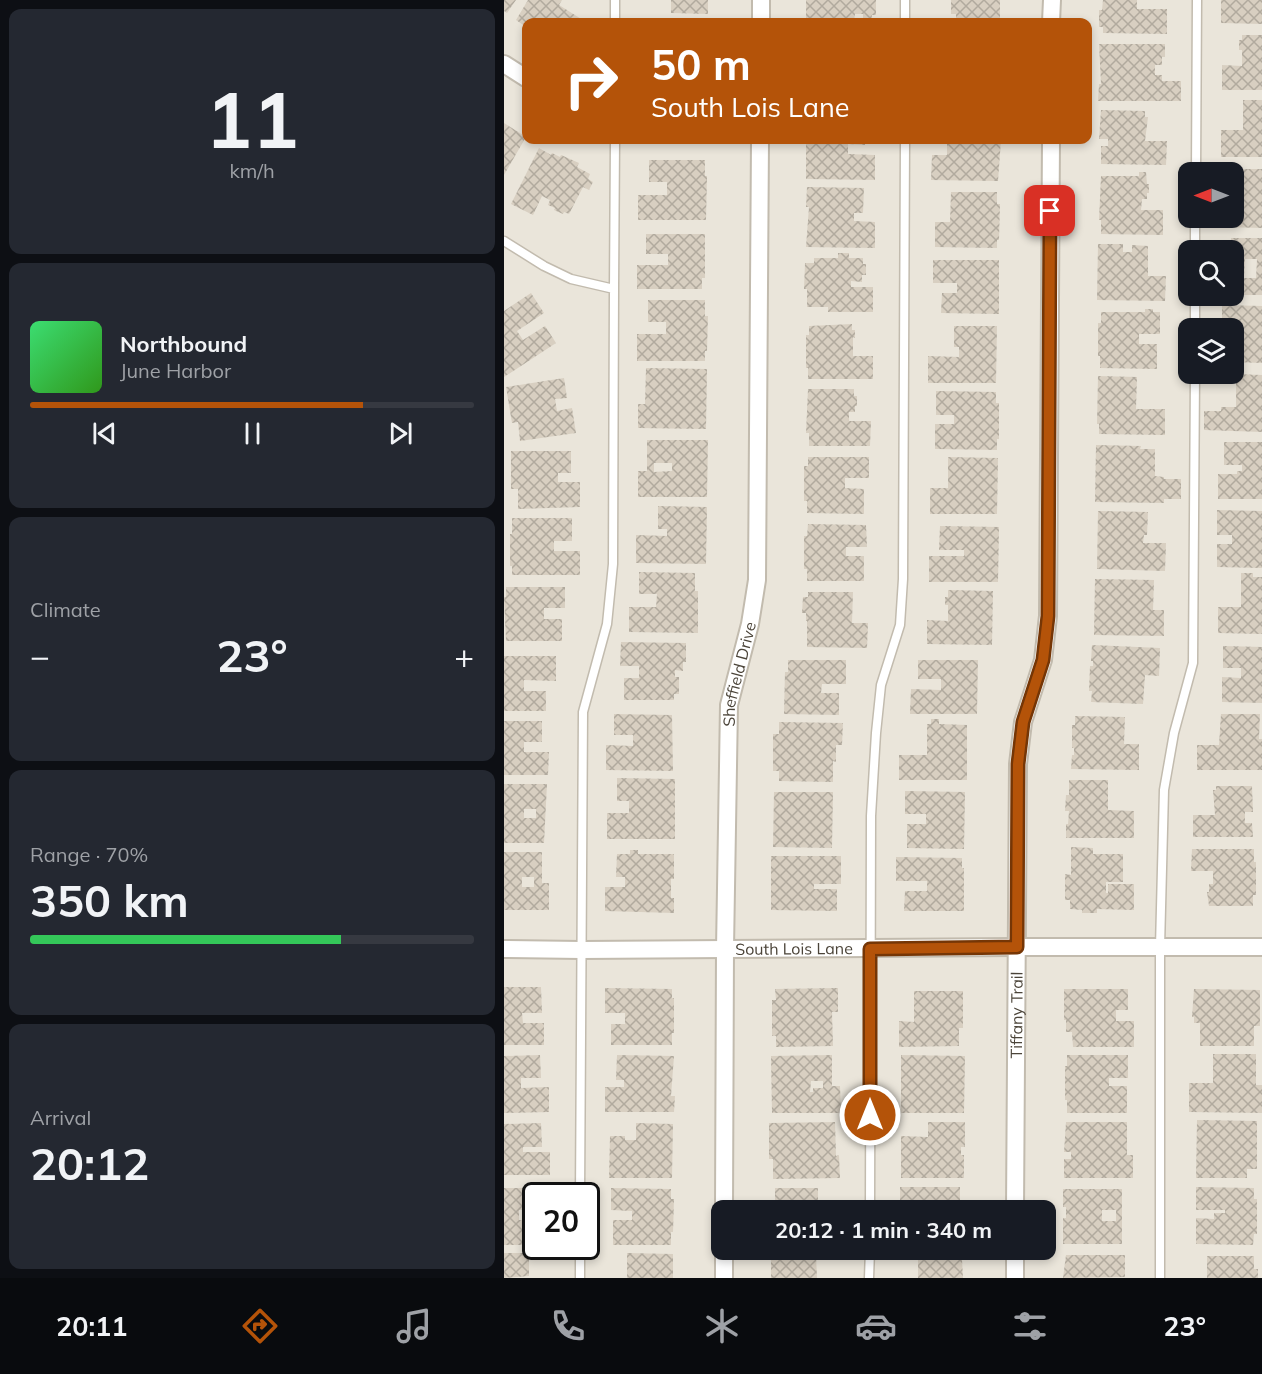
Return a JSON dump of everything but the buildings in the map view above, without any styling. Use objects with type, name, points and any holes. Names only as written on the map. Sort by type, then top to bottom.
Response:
[{"type":"street","points":[[761,0],[761,18]]},
{"type":"street","points":[[1052,0],[1052,18]]},
{"type":"street","points":[[504,64],[522,75]]},
{"type":"street","name":"Sheffield Drive","points":[[724,1200],[724,949],[729,705],[750,624],[756,580],[760,144]]},
{"type":"street","name":"Tiffany Trail","points":[[1015,1200],[1018,764],[1023,722],[1043,660],[1048,616],[1051,144]]},
{"type":"street","name":"South Lois Lane","points":[[504,949],[1262,947]]},
{"type":"street","points":[[724,1260],[724,1278]]},
{"type":"street","points":[[1015,1260],[1015,1278]]},
{"type":"lane","points":[[615,0],[615,18]]},
{"type":"lane","points":[[905,0],[905,18]]},
{"type":"lane","points":[[1196,162],[1197,0]]},
{"type":"lane","points":[[580,1182],[583,712],[606,624],[613,564],[615,144]]},
{"type":"lane","points":[[870,1200],[870,816],[881,685],[900,625],[903,579],[905,144]]},
{"type":"lane","points":[[504,241],[544,266],[571,279],[614,289]]},
{"type":"lane","points":[[1160,1278],[1160,947],[1164,790],[1174,733],[1193,663],[1195,384]]},
{"type":"lane","points":[[580,1260],[580,1278]]},
{"type":"lane","points":[[869,1278],[870,1260]]},
{"type":"shaded area","points":[[504,0],[1262,0],[1262,1278],[504,1278]]},
{"type":"route","points":[[870,1115],[870,949],[1017,947],[1018,764],[1023,722],[1043,660],[1048,616],[1050,211]]}]
